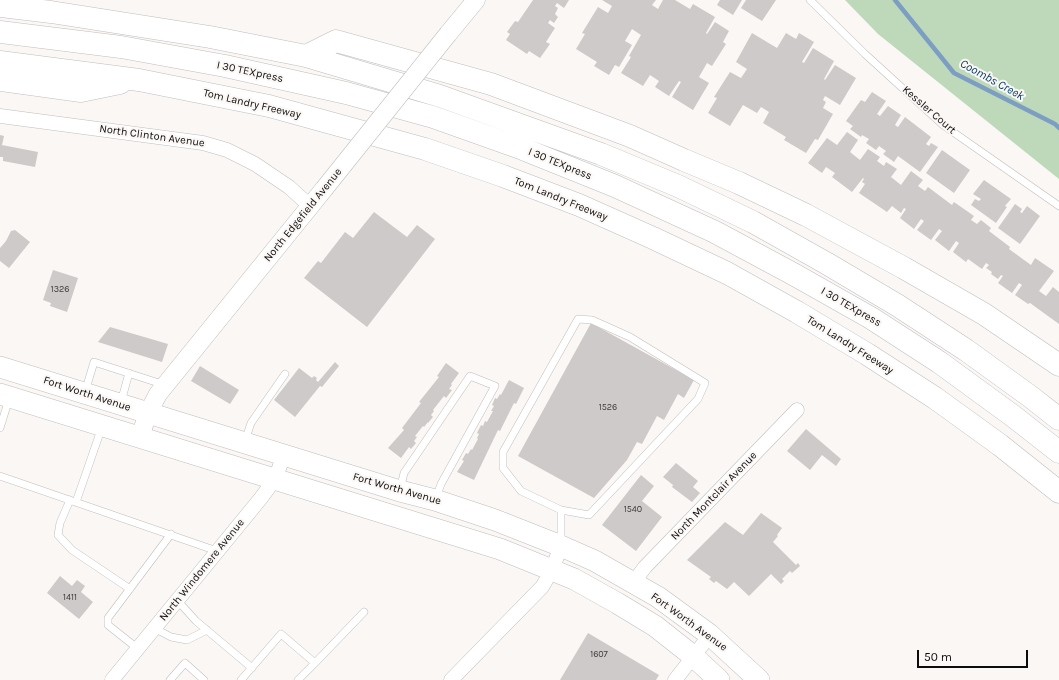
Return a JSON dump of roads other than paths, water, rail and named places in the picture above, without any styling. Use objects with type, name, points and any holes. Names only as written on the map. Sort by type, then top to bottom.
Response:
[{"type":"highway","points":[[0,6],[72,15],[210,37],[306,56],[440,96],[601,154],[678,186],[753,222],[826,263],[897,305],[972,354],[1059,419]]},
{"type":"highway","name":"I 30 TEXpress","points":[[0,32],[121,47],[225,66],[346,93],[433,117],[530,152],[615,186],[715,232],[871,318],[939,362],[1059,452]]},
{"type":"highway","points":[[306,56],[336,41],[491,84],[630,136],[739,183],[806,215],[904,268],[984,314],[1059,365]]},
{"type":"highway","name":"Tom Landry Freeway","points":[[0,62],[139,80],[269,106],[425,149],[503,176],[579,205],[727,273],[797,312],[867,354],[935,398],[1000,445],[1059,492]]},
{"type":"highway","points":[[0,80],[81,91],[139,80]]},
{"type":"main road","name":"Fort Worth Avenue","points":[[0,367],[400,491],[435,500],[495,520],[561,546],[596,561],[658,598],[710,635],[759,680]]},
{"type":"main road","points":[[5,395],[428,525],[500,549],[574,579],[617,603],[655,626],[694,656],[719,680]]},
{"type":"main road","points":[[428,525],[435,500]]},
{"type":"street","name":"North Edgefield Avenue","points":[[140,437],[148,413],[158,394],[476,0]]},
{"type":"street","name":"North Clinton Avenue","points":[[0,116],[203,143],[227,150],[255,164],[289,187],[310,206]]},
{"type":"street","name":"North Montclair Avenue","points":[[633,582],[796,410]]},
{"type":"street","name":"North Windomere Avenue","points":[[112,680],[275,479],[284,455]]},
{"type":"street","points":[[451,680],[542,587],[552,570],[561,546]]},
{"type":"street","points":[[675,680],[710,635]]},
{"type":"lane","name":"Kessler Court","points":[[810,0],[864,54],[942,125],[1059,206]]},
{"type":"lane","points":[[578,319],[592,320],[630,337],[705,383],[698,399],[589,515],[561,510],[521,491],[503,468],[503,452],[578,319]]},
{"type":"lane","points":[[85,393],[94,362],[165,385]]},
{"type":"lane","points":[[120,404],[129,373]]},
{"type":"lane","points":[[245,443],[251,423],[285,374]]},
{"type":"lane","points":[[400,491],[404,473],[470,376],[495,386],[441,484],[435,500]]},
{"type":"lane","points":[[0,428],[5,395]]},
{"type":"lane","points":[[102,425],[73,501],[60,523],[58,535],[72,550],[130,590]]},
{"type":"lane","points":[[0,476],[217,551]]},
{"type":"lane","points":[[561,510],[561,546]]},
{"type":"lane","points":[[137,648],[108,625],[108,618],[171,534]]},
{"type":"lane","points":[[177,600],[196,621],[252,668]]},
{"type":"lane","points":[[298,680],[364,612]]},
{"type":"lane","points":[[154,628],[171,637],[187,640],[207,630]]},
{"type":"lane","points":[[241,680],[281,634],[315,663]]},
{"type":"lane","points":[[170,680],[185,663],[204,680]]},
{"type":"waterway","name":"Coombs Creek","points":[[895,0],[954,73],[1055,124],[1059,128]]}]
